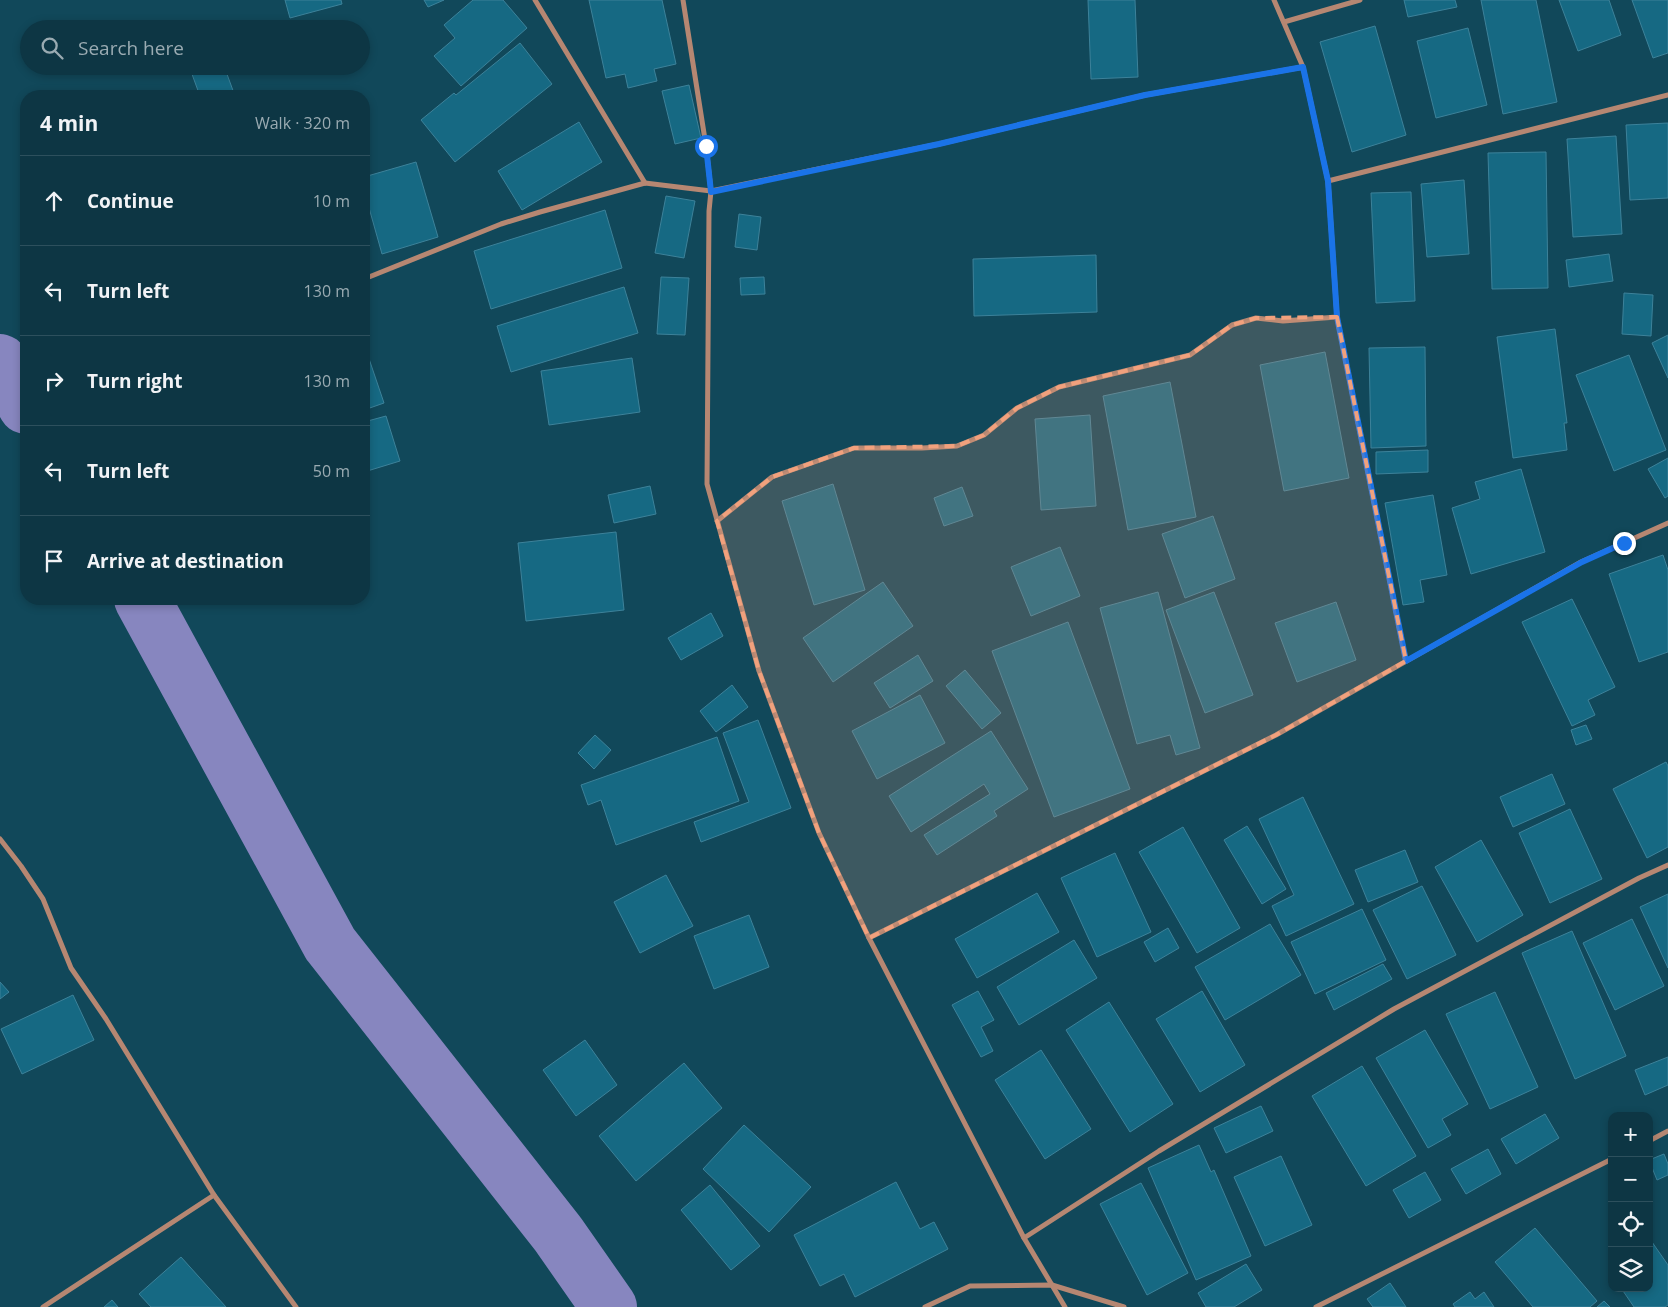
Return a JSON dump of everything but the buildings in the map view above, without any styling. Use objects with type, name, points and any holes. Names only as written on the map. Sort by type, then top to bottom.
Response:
[{"type":"street","points":[[535,0],[645,183]]},
{"type":"street","points":[[683,0],[706,146],[711,192],[708,281],[707,484],[759,671],[819,833],[869,938],[1024,1238],[1065,1307]]},
{"type":"street","points":[[1274,0],[1303,67],[1328,181],[1337,317],[1406,661]]},
{"type":"street","points":[[1284,22],[1360,0]]},
{"type":"street","points":[[370,277],[501,224],[645,183],[711,192],[939,144],[1145,95],[1303,67]]},
{"type":"street","points":[[1328,181],[1668,95]]},
{"type":"street","points":[[717,521],[772,477],[854,448],[957,446],[984,434],[1017,408],[1059,387],[1190,355],[1232,325],[1256,318],[1283,321],[1337,317]]},
{"type":"street","points":[[869,938],[1276,734],[1582,562],[1668,524]]},
{"type":"street","points":[[0,839],[43,899],[71,968],[106,1019],[214,1195],[296,1307]]},
{"type":"street","points":[[1024,1238],[1159,1151],[1394,1009],[1630,883],[1668,865]]},
{"type":"street","points":[[1653,1139],[1668,1131]]},
{"type":"street","points":[[1316,1307],[1608,1161]]},
{"type":"street","points":[[43,1307],[214,1195]]},
{"type":"street","points":[[925,1307],[970,1286],[1052,1285],[1124,1307]]},
{"type":"highlighted area","points":[[1337,317],[1406,661],[1276,735],[869,938],[819,833],[759,671],[717,521],[772,477],[854,448],[957,446],[984,435],[1017,408],[1059,387],[1190,355],[1232,325],[1256,318]]},
{"type":"waterway","points":[[0,362],[20,396]]},
{"type":"waterway","points":[[145,605],[330,944],[558,1234],[609,1307]]},
{"type":"route","points":[[706,146],[711,192],[939,144],[1145,95],[1303,67],[1328,181],[1337,317],[1406,661],[1582,562],[1624,543]]}]
